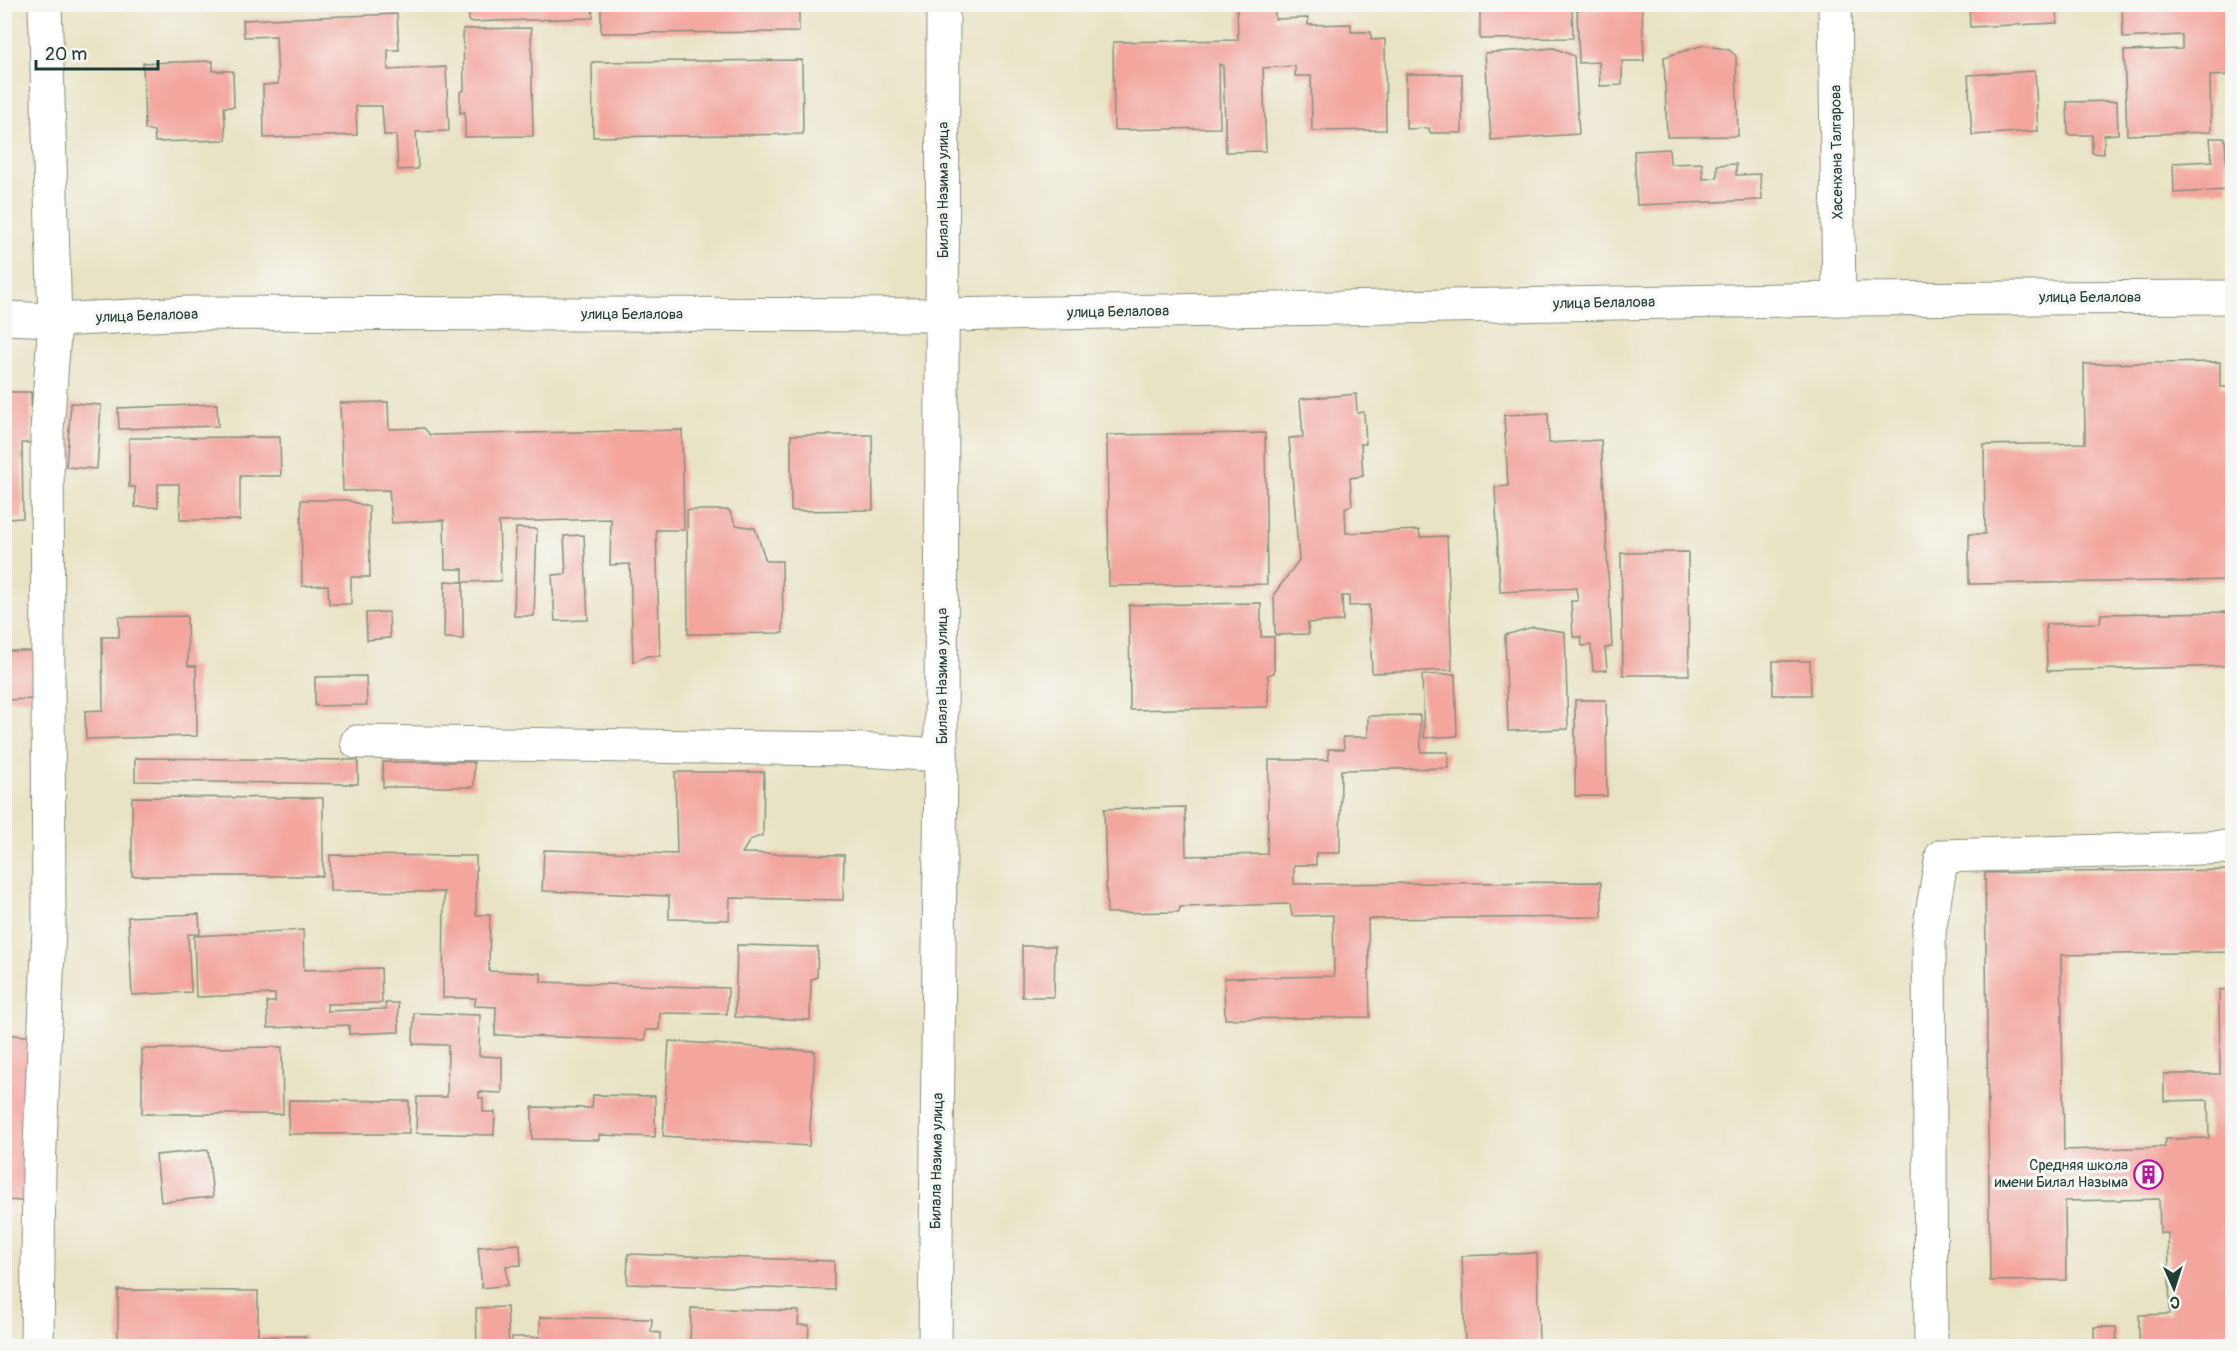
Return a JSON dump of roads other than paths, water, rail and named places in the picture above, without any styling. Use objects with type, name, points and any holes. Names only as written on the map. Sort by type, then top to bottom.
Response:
[{"type":"street","points":[[37,1347],[39,1169],[49,928],[47,430],[55,320],[45,4]]},
{"type":"street","name":"Билала Назима улица","points":[[935,1347],[941,755],[943,4]]},
{"type":"street","name":"Хасенхана Талгарова","points":[[1835,4],[1839,299]]},
{"type":"street","name":"улица Белалова","points":[[4,318],[55,320],[191,313],[943,315],[1839,299],[2232,297]]},
{"type":"street","points":[[357,742],[846,749],[941,755]]},
{"type":"street","points":[[1931,1347],[1929,931],[1942,856],[2232,847]]},
{"type":"place","name":"Средняя школа имени Билал Назыма","points":[[2149,1174]]}]
